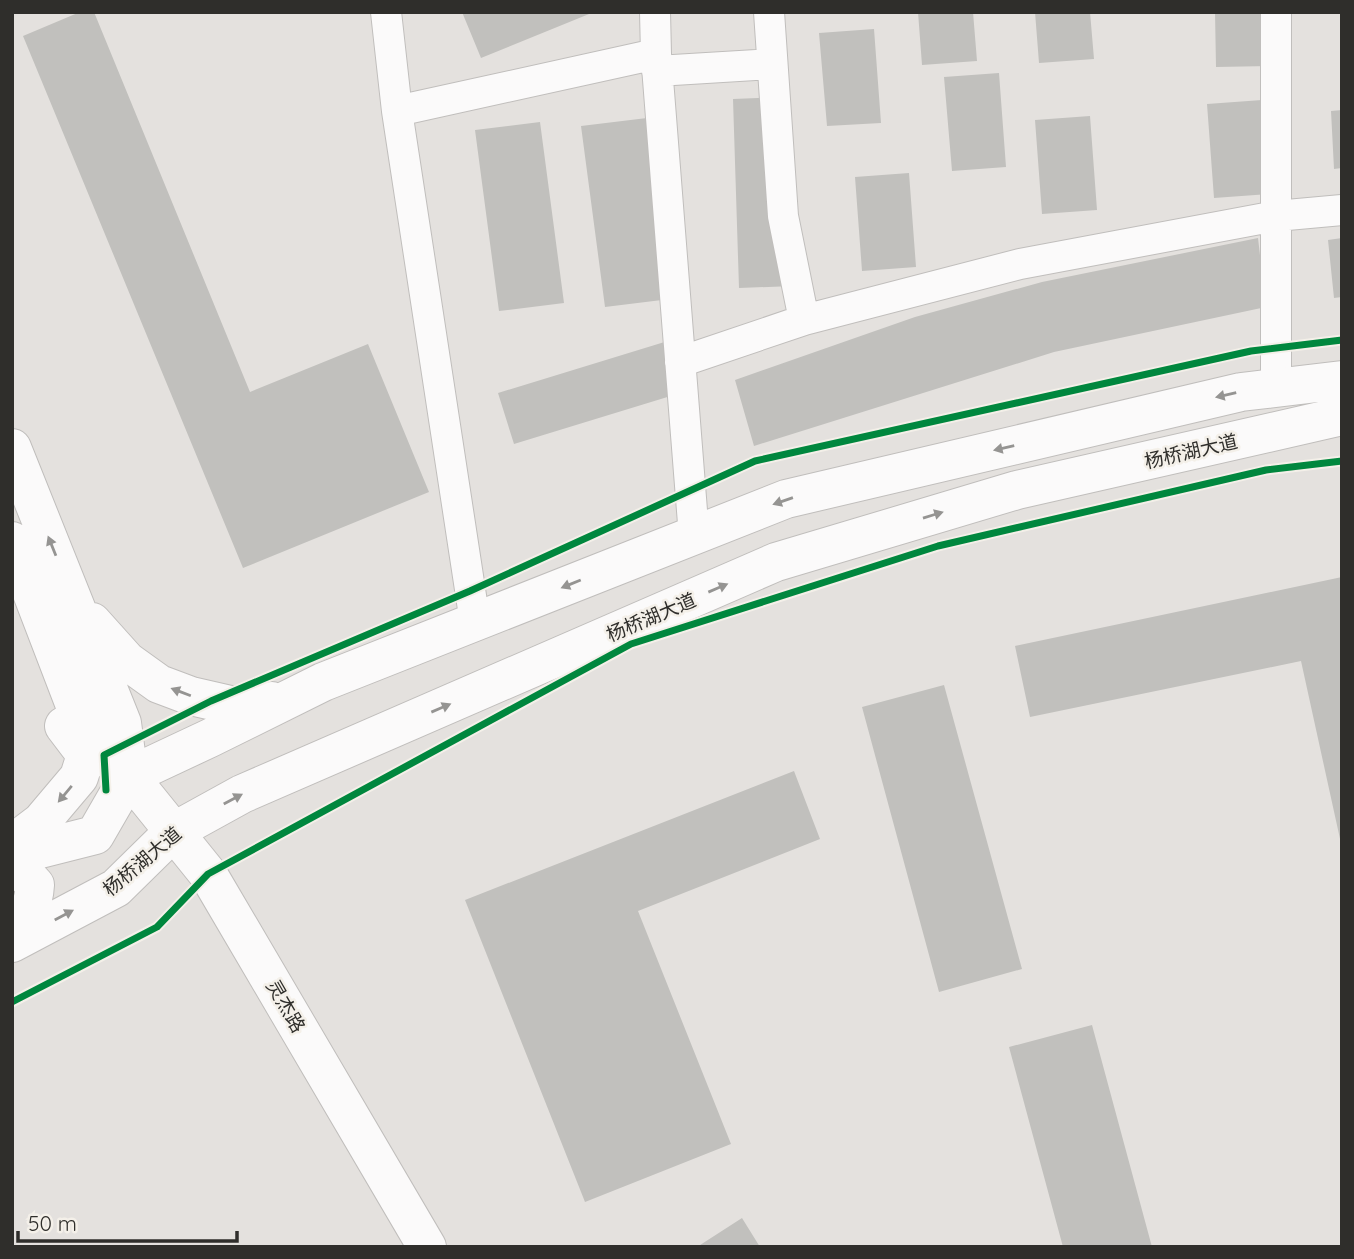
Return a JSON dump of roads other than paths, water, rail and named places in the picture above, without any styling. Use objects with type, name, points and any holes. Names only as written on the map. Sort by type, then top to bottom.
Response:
[{"type":"main road","points":[[12,856],[95,835],[129,776],[323,682],[786,499],[1241,392],[1342,380]]},
{"type":"main road","name":"杨桥湖大道","points":[[12,943],[116,888],[173,832],[242,794],[776,562],[1017,490],[1342,416]]},
{"type":"main road","points":[[12,448],[122,723],[129,776]]},
{"type":"main road","points":[[12,541],[33,596],[57,716],[86,755],[79,778],[41,822],[12,844]]},
{"type":"main road","points":[[71,594],[106,640],[127,661],[159,684],[191,696],[239,707],[295,696]]},
{"type":"main road","name":"灵杰路","points":[[33,596],[89,742],[129,776],[208,874],[427,1247]]},
{"type":"main road","points":[[12,869],[23,872],[35,885],[34,901],[12,931]]},
{"type":"street","points":[[386,12],[397,111],[475,622]]},
{"type":"street","points":[[655,12],[656,62],[694,536]]},
{"type":"street","points":[[1276,12],[1276,388]]},
{"type":"street","points":[[771,13],[783,216],[804,320]]},
{"type":"street","points":[[397,111],[656,62],[772,64]]},
{"type":"street","points":[[680,362],[804,320],[1020,264],[1276,215],[1342,210]]}]
